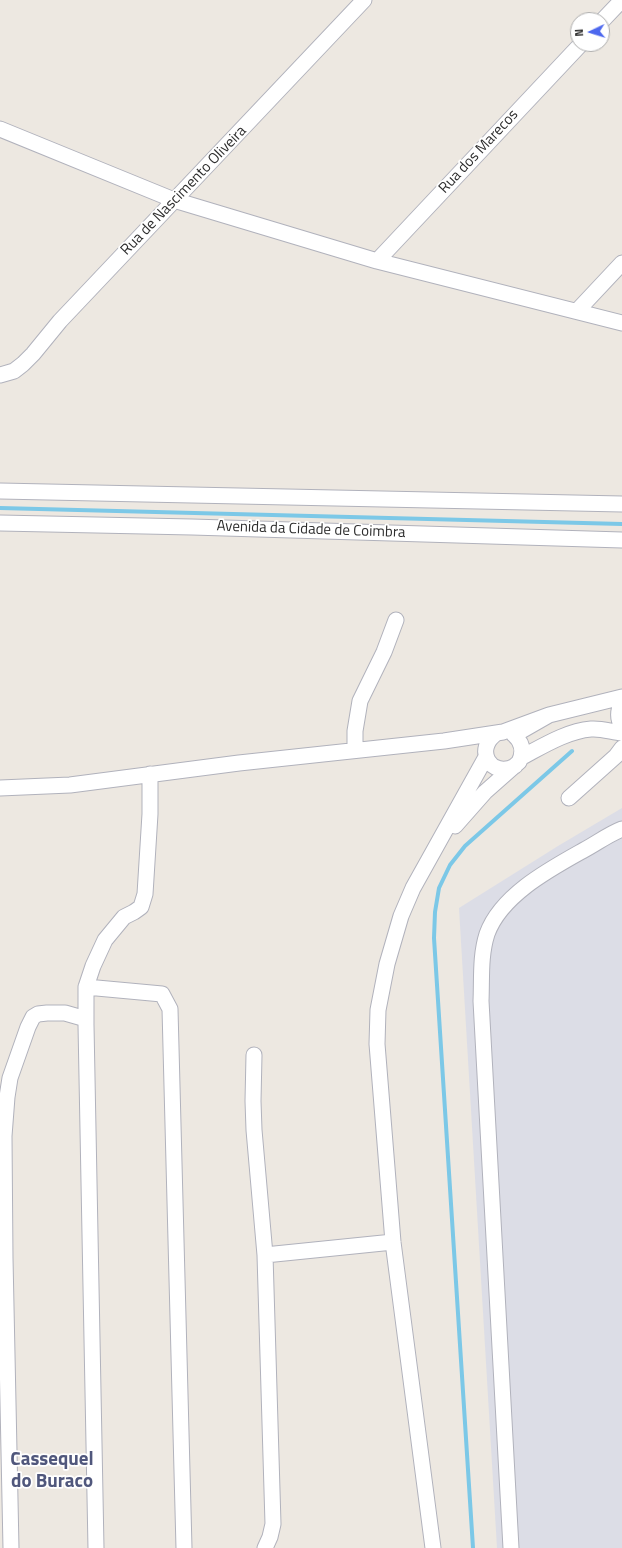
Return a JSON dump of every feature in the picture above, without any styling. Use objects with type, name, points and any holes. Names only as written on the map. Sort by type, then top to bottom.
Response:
[{"type":"street","name":"Rua de Nascimento Oliveira","points":[[0,375],[14,371],[33,354],[60,321],[364,0]]},
{"type":"street","points":[[610,13],[622,0]]},
{"type":"street","name":"Rua dos Marecos","points":[[377,261],[573,52]]},
{"type":"street","points":[[0,129],[174,200],[377,261],[622,323]]},
{"type":"street","points":[[577,311],[622,262]]},
{"type":"street","name":"Avenida da Cidade de Coimbra","points":[[0,491],[622,504]]},
{"type":"street","name":"Avenida da Cidade de Coimbra","points":[[0,523],[192,527],[622,540]]},
{"type":"street","points":[[354,750],[355,731],[360,701],[384,652],[396,620]]},
{"type":"street","points":[[0,788],[70,784],[354,750],[444,741],[497,733],[549,715],[622,697]]},
{"type":"street","points":[[622,702],[618,715],[622,726]]},
{"type":"street","points":[[413,888],[458,822],[485,792],[518,762],[522,745],[514,735],[549,715]]},
{"type":"street","points":[[444,741],[486,753],[493,766],[498,769],[509,769],[558,738],[572,733],[592,729],[622,733]]},
{"type":"street","points":[[433,1548],[393,1242],[377,1044],[378,1010],[388,964],[401,916],[413,888],[486,753],[487,742],[497,733]]},
{"type":"street","points":[[569,798],[616,756],[622,748]]},
{"type":"street","points":[[96,1548],[86,987],[93,966],[105,940],[124,917],[141,907],[146,887],[150,814],[150,774]]},
{"type":"street","points":[[511,1548],[481,1001],[482,955],[488,933],[498,914],[512,898],[551,868],[622,829]]},
{"type":"street","points":[[86,987],[162,994],[170,1009],[184,1548]]},
{"type":"street","points":[[11,1548],[2,1254],[4,1136],[7,1097],[10,1078],[33,1017],[38,1014],[65,1013],[86,1019]]},
{"type":"street","points":[[254,1056],[252,1101],[265,1255],[273,1524],[270,1537],[265,1548]]},
{"type":"street","points":[[265,1255],[393,1242]]},
{"type":"shaded area","points":[[622,808],[622,1548],[497,1548],[459,908]]},
{"type":"waterway","points":[[0,508],[622,524]]},
{"type":"waterway","points":[[473,1548],[434,938],[435,912],[439,888],[450,865],[465,846],[572,751]]},
{"type":"district","name":"Cassequel do Buraco","points":[[52,1471]]}]
